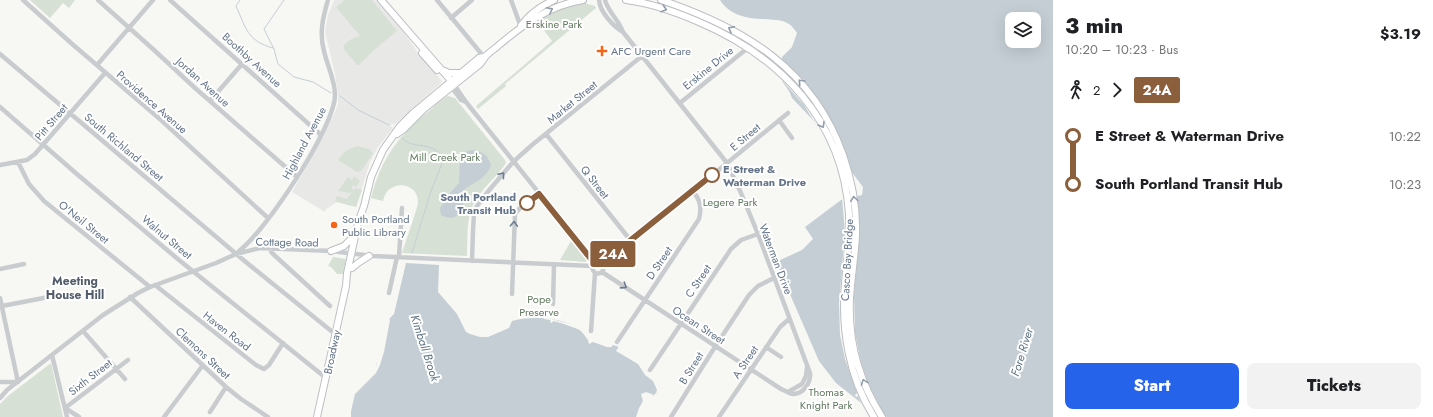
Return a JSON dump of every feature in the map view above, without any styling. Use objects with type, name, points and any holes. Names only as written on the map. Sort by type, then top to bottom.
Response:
[{"type":"main road","points":[[381,0],[442,70],[451,84]]},
{"type":"main road","name":"Broadway","points":[[520,27],[527,18],[554,0]]},
{"type":"main road","name":"Broadway","points":[[346,286],[352,268],[356,233],[371,177],[383,150],[400,126],[412,114],[481,63],[484,57],[520,27],[558,7],[583,0]]},
{"type":"main road","name":"Casco Bay Bridge","points":[[626,0],[660,8],[688,18],[717,31],[748,48],[774,67],[791,83],[814,111],[829,138],[839,163],[848,200],[849,237],[844,299],[845,332],[856,381],[874,417]]},
{"type":"main road","name":"Casco Bay Bridge","points":[[661,0],[686,8],[713,20],[764,49],[784,65],[812,95],[831,125],[851,182],[856,220],[856,236],[850,298],[851,334],[856,359],[864,384],[882,417]]},
{"type":"main road","points":[[414,39],[418,48],[451,84]]},
{"type":"main road","name":"Broadway","points":[[451,84],[462,72],[479,58],[484,57]]},
{"type":"main road","points":[[442,70],[449,73],[462,72]]},
{"type":"main road","name":"Broadway","points":[[317,417],[346,286],[363,220],[364,206]]},
{"type":"main road","points":[[331,251],[344,246],[356,233]]},
{"type":"main road","points":[[352,268],[369,256]]},
{"type":"street","name":"Providence Avenue","points":[[23,0],[105,73],[161,120],[268,218]]},
{"type":"street","name":"Jordan Avenue","points":[[98,0],[297,177]]},
{"type":"street","points":[[97,65],[152,0]]},
{"type":"street","name":"Boothby Avenue","points":[[170,0],[321,135]]},
{"type":"street","name":"Highland Avenue","points":[[236,254],[268,218],[297,177],[321,135],[333,108],[335,88],[321,39],[322,23],[328,0]]},
{"type":"street","points":[[437,0],[484,57]]},
{"type":"street","points":[[451,18],[472,0]]},
{"type":"street","points":[[511,0],[520,27]]},
{"type":"street","name":"Waterman Drive","points":[[599,0],[600,6],[607,17],[617,29],[623,32]]},
{"type":"street","name":"Waterman Drive","points":[[605,0],[609,11],[623,32],[727,163],[758,234],[807,367],[806,376],[802,384],[788,392]]},
{"type":"street","points":[[748,48],[756,47],[764,49]]},
{"type":"street","name":"Erskine Drive","points":[[680,103],[748,48]]},
{"type":"street","name":"South Richland Street","points":[[0,54],[236,254],[336,334]]},
{"type":"street","name":"Market Street","points":[[472,261],[472,231],[474,213],[477,206],[486,194],[513,162],[642,56]]},
{"type":"street","points":[[210,101],[242,64]]},
{"type":"street","name":"Pitt Street","points":[[0,165],[27,160],[35,154],[45,145],[105,73]]},
{"type":"street","points":[[451,84],[461,100],[466,102],[594,265],[593,271],[595,274],[591,331]]},
{"type":"street","name":"Walnut Street","points":[[0,107],[194,271],[326,378]]},
{"type":"street","name":"E Street","points":[[601,264],[788,113]]},
{"type":"street","points":[[779,120],[792,138]]},
{"type":"street","name":"Q Street","points":[[546,134],[631,241]]},
{"type":"street","name":"O'Neil Street","points":[[18,162],[29,184],[44,201],[150,287]]},
{"type":"street","name":"D Street","points":[[617,342],[699,219],[701,211],[700,203],[693,191]]},
{"type":"street","points":[[512,294],[515,214],[519,209],[539,194]]},
{"type":"street","points":[[389,294],[398,257],[402,208]]},
{"type":"street","name":"C Street","points":[[650,370],[731,249],[740,240],[758,234]]},
{"type":"street","name":"Cottage Road","points":[[0,398],[103,315],[130,297],[155,285],[216,263],[236,254],[257,248],[331,251],[369,256],[512,263],[594,265]]},
{"type":"street","points":[[270,249],[272,253],[292,273],[330,306]]},
{"type":"street","points":[[0,269],[24,264]]},
{"type":"street","points":[[553,304],[554,264]]},
{"type":"street","points":[[594,265],[601,264],[603,267],[602,272],[595,274]]},
{"type":"street","name":"Ocean Street","points":[[602,272],[750,370],[788,392]]},
{"type":"street","name":"B Street","points":[[671,417],[715,346],[753,290],[760,284],[774,278]]},
{"type":"street","name":"Haven Road","points":[[155,285],[223,340],[256,365],[264,369],[269,365],[283,343]]},
{"type":"street","points":[[2,306],[54,296]]},
{"type":"street","name":"Clemons Street","points":[[130,297],[226,387],[268,417]]},
{"type":"street","points":[[0,298],[18,382],[0,382]]},
{"type":"street","name":"A Street","points":[[719,417],[766,347],[782,325],[789,319]]},
{"type":"street","points":[[83,331],[125,379]]},
{"type":"street","points":[[766,347],[781,357]]},
{"type":"street","points":[[52,355],[67,417]]},
{"type":"street","name":"Sixth Street","points":[[65,408],[128,360]]},
{"type":"street","points":[[164,417],[203,365]]},
{"type":"street","points":[[210,412],[226,387]]},
{"type":"street","points":[[65,408],[79,417]]},
{"type":"shaded area","points":[[334,0],[378,0],[406,35],[418,53],[442,81],[395,124],[390,125],[393,128],[378,147],[370,162],[356,207],[337,202],[326,209],[325,212],[292,192],[312,157],[338,104],[335,74],[325,32],[328,15]]},
{"type":"green space","points":[[30,0],[75,0],[69,8],[63,3],[50,18]]},
{"type":"green space","points":[[345,0],[372,0],[397,31],[375,49],[359,65],[357,65],[343,48],[350,40],[360,36],[336,7]]},
{"type":"green space","name":"Erskine Park","points":[[584,3],[595,6],[596,8],[505,84],[506,86],[478,109],[476,106],[552,41],[537,21],[562,8]]},
{"type":"green space","name":"Mill Creek Park","points":[[448,96],[455,98],[506,163],[486,186],[475,201],[472,208],[468,224],[467,256],[402,253],[418,206],[417,195],[413,190],[402,185],[390,189],[383,201],[371,198],[375,184],[392,149],[400,139],[418,120]]},
{"type":"green space","points":[[358,146],[369,149],[373,153],[362,170],[357,172],[338,160],[346,151]]},
{"type":"green space","points":[[354,176],[360,181],[356,187],[353,185],[351,188],[354,190],[355,188],[362,190],[356,207],[335,201],[337,196],[347,199],[353,191],[350,193],[338,191],[348,177],[352,180]]},
{"type":"green space","points":[[571,241],[587,260],[586,262],[560,260]]},
{"type":"green space","points":[[333,257],[346,259],[343,274],[337,274],[331,267],[328,266]]},
{"type":"green space","points":[[51,363],[63,417],[0,417],[0,404],[8,396]]},
{"type":"water","name":"Fore River","points":[[720,0],[1053,0],[1053,417],[879,417],[836,383],[819,361],[776,262],[802,250],[813,239],[805,227],[841,200],[862,195],[863,187],[811,118],[792,98],[782,81],[782,57],[792,47],[797,33],[794,29],[783,21],[745,17],[728,9]]},
{"type":"water","points":[[472,150],[482,153],[488,158],[491,165],[489,170],[480,180],[463,190],[462,195],[464,210],[451,218],[441,215],[440,208],[449,194],[459,183],[460,157],[464,152]]},
{"type":"water","points":[[406,263],[439,265],[438,292],[457,314],[466,332],[480,337],[488,337],[509,328],[512,321],[521,319],[542,318],[564,322],[574,326],[587,339],[610,347],[613,345],[619,347],[640,362],[647,375],[651,376],[660,388],[657,394],[652,396],[644,396],[639,417],[349,417],[354,394],[374,372],[390,318],[394,314]]},
{"type":"pier","points":[[780,57],[804,80],[822,104],[842,142],[853,176],[824,138],[804,105],[780,78]]},
{"type":"pier","points":[[856,194],[859,236],[854,296],[855,333],[861,362],[868,383],[884,415],[887,417],[875,417],[863,408],[858,396],[856,397],[855,395],[857,393],[845,359],[840,335],[839,303],[845,232],[842,198]]},
{"type":"pier","points":[[544,317],[582,328],[589,337],[609,345],[612,344],[612,347],[607,347],[593,342],[589,344],[583,331],[553,321],[551,323],[550,320],[544,319]]},
{"type":"pier","points":[[388,320],[390,320],[380,365],[376,373],[355,394],[351,417],[347,417],[352,395],[376,366],[380,345]]},
{"type":"pier","points":[[619,346],[641,360],[648,373],[653,376],[661,388],[656,395],[646,397],[646,403],[640,417],[636,417],[643,401],[641,394],[646,392],[654,395],[657,390],[653,381],[645,375],[638,364],[616,351]]},
{"type":"waterway","points":[[240,0],[236,6],[248,33],[258,42],[273,48]]},
{"type":"waterway","name":"Kimball Brook","points":[[284,0],[264,29],[274,49],[278,64],[294,77],[313,82],[331,93]]},
{"type":"waterway","name":"Kimball Brook","points":[[340,96],[358,110],[389,125]]},
{"type":"waterway","name":"Kimball Brook","points":[[402,138],[414,145],[429,147],[438,152]]},
{"type":"waterway","name":"Kimball Brook","points":[[412,253],[430,194],[443,161],[441,156]]},
{"type":"bus line","name":"24A","points":[[527,203],[539,194],[595,264],[601,264],[712,175]]},
{"type":"place","name":"AFC Urgent Care","points":[[602,51]]},
{"type":"place","name":"E Street & Waterman Drive","points":[[712,175]]},
{"type":"place","name":"South Portland Transit Hub","points":[[527,203]]},
{"type":"place","name":"South Portland Public Library","points":[[334,225]]},
{"type":"district","name":"Meeting House Hill","points":[[75,288]]},
{"type":"park label","name":"Legere Park","points":[[730,202]]},
{"type":"park label","name":"Pope Preserve","points":[[539,305]]},
{"type":"park label","name":"Thomas Knight Park","points":[[826,398]]}]
